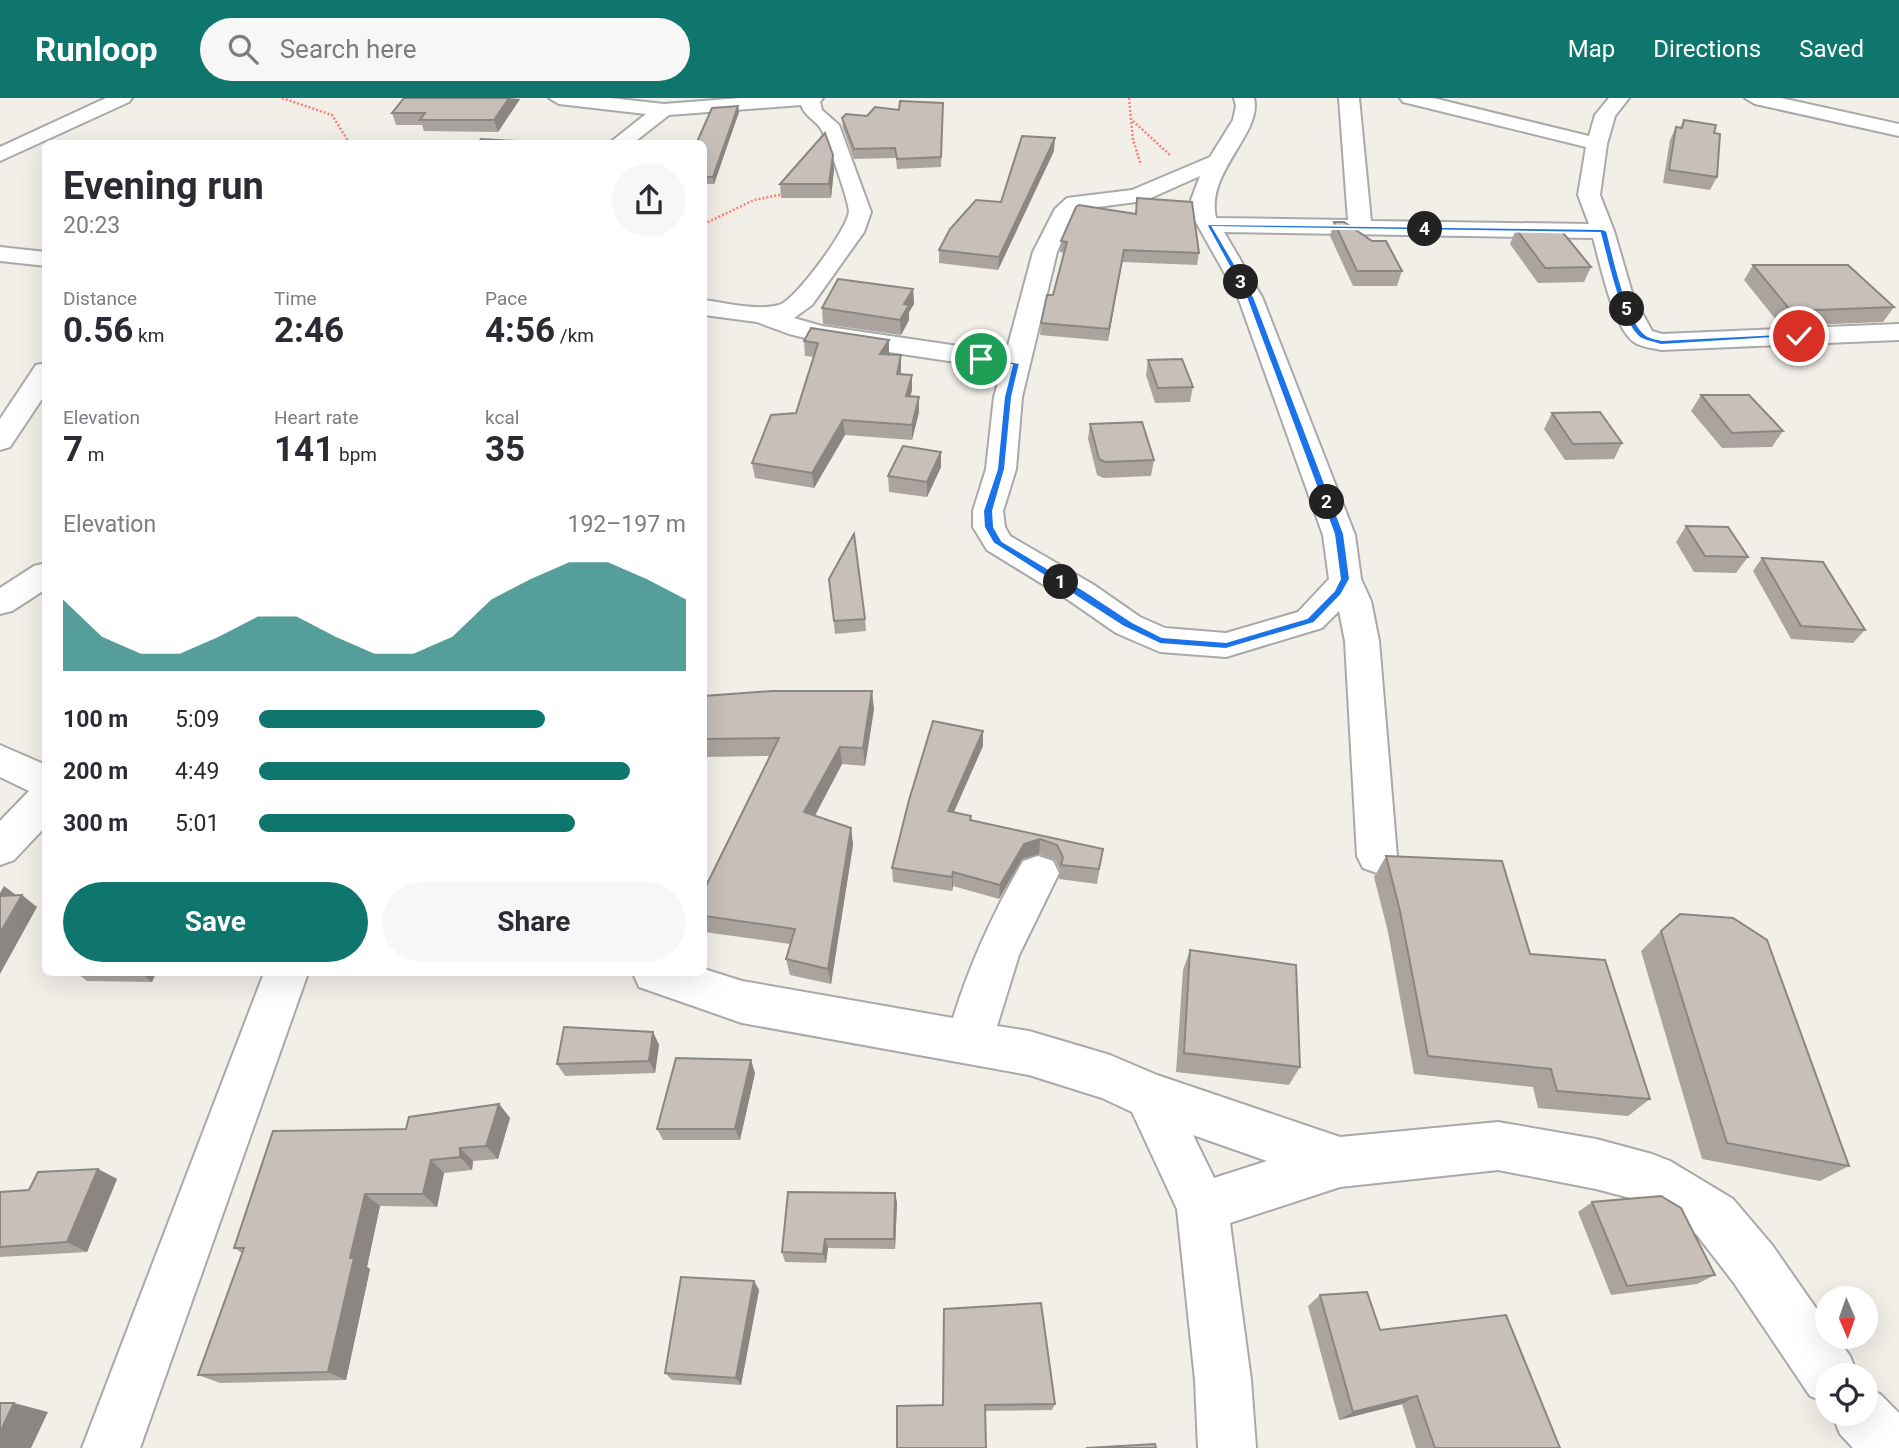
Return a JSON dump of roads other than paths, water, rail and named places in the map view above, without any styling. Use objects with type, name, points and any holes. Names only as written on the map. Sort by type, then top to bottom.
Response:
[{"type":"street","points":[[0,155],[122,98]]},
{"type":"street","points":[[559,98],[664,110],[811,98],[813,112],[828,125],[834,136],[860,212],[853,232],[803,300],[788,312],[761,314],[707,308]]},
{"type":"street","points":[[1244,98],[1244,120],[1212,170],[1209,187],[1202,200],[1203,217],[1250,297],[1339,534],[1345,579],[1354,601],[1362,641],[1375,788],[1377,856]]},
{"type":"street","points":[[1349,98],[1360,228]]},
{"type":"street","points":[[1410,98],[1597,144]]},
{"type":"street","points":[[1619,98],[1605,115],[1588,195],[1603,231],[1621,296],[1635,327],[1643,337],[1661,342],[1899,332]]},
{"type":"street","points":[[1755,98],[1899,130]]},
{"type":"street","points":[[623,140],[664,110]]},
{"type":"street","points":[[1218,161],[1153,190],[1117,199],[1075,203],[1063,214],[1045,252],[1016,363],[1008,397],[1001,469],[988,511],[989,527],[998,543],[1082,593],[1128,625],[1160,640],[1226,645],[1310,620],[1337,593],[1345,579]]},
{"type":"street","points":[[1208,225],[1603,231]]},
{"type":"street","points":[[0,254],[42,259]]},
{"type":"street","points":[[761,314],[798,329],[822,334],[1016,363]]},
{"type":"street","points":[[0,441],[42,378]]},
{"type":"street","points":[[0,603],[42,577]]},
{"type":"street","points":[[0,760],[42,780]]},
{"type":"street","points":[[0,848],[42,803]]},
{"type":"street","points":[[970,1043],[981,996],[1005,932],[1038,873]]},
{"type":"street","points":[[111,1448],[285,976]]},
{"type":"street","points":[[664,976],[742,1002],[1029,1054],[1110,1078],[1149,1096],[1340,1162]]},
{"type":"street","points":[[1149,1096],[1202,1207],[1223,1380],[1227,1448]]},
{"type":"street","points":[[1202,1207],[1340,1162],[1499,1146],[1596,1164],[1652,1179],[1715,1217],[1753,1264],[1821,1363]]},
{"type":"street","points":[[1872,1426],[1893,1448]]}]
